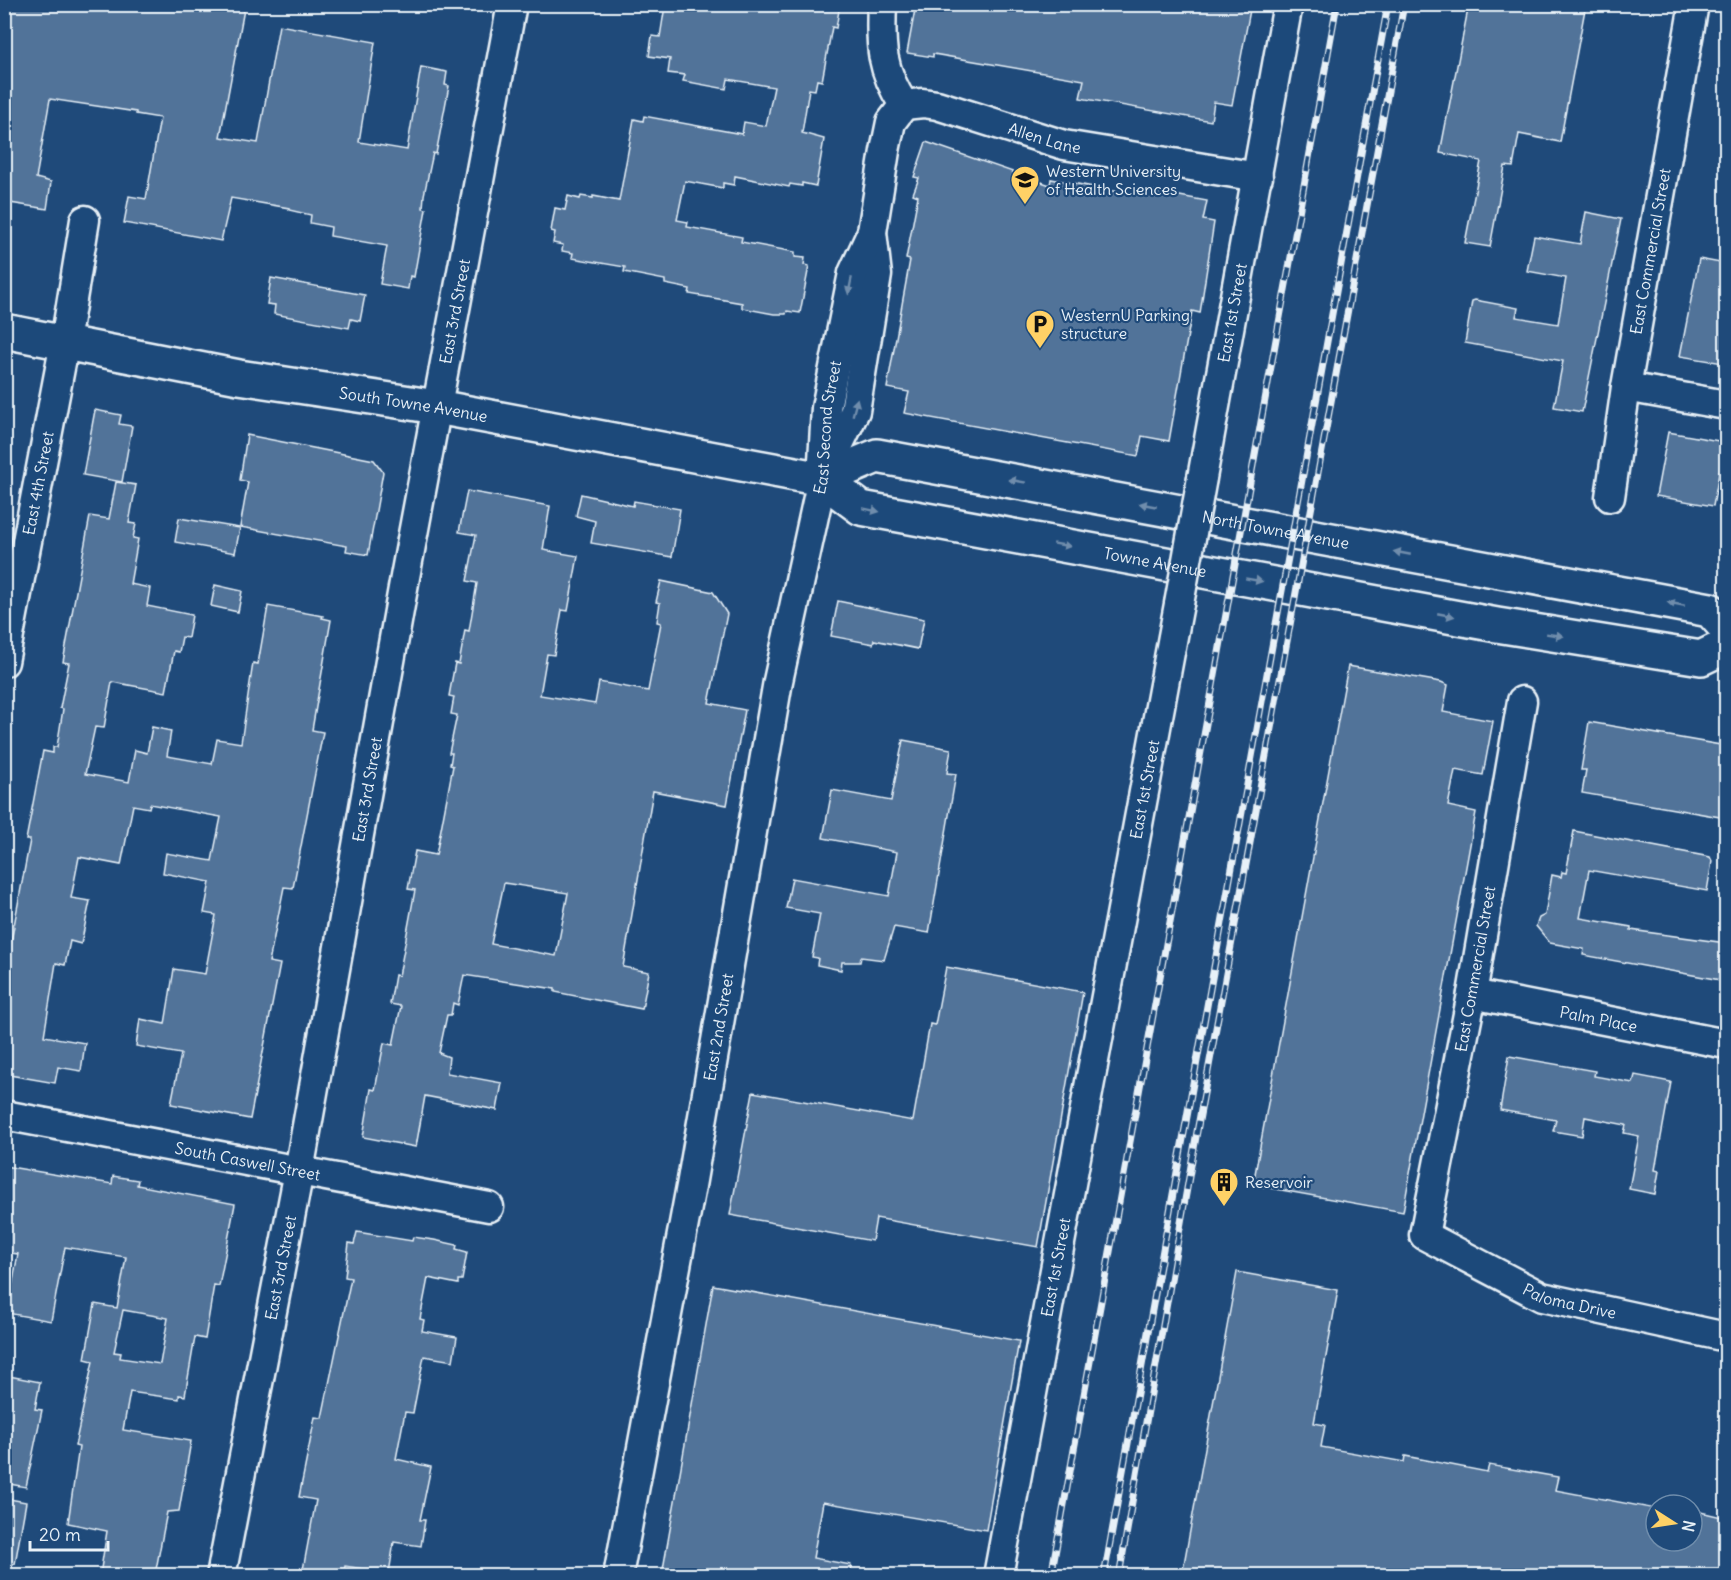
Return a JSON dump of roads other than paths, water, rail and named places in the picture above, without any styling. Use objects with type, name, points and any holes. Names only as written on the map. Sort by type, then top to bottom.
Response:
[{"type":"main road","name":"South Towne Avenue","points":[[4,331],[239,377],[437,407],[822,479]]},
{"type":"main road","name":"North Towne Avenue","points":[[822,479],[877,456],[1710,610],[1726,628]]},
{"type":"main road","name":"Towne Avenue","points":[[822,479],[861,508],[1497,625],[1701,658],[1726,646]]},
{"type":"street","points":[[882,4],[880,48],[890,83],[904,105]]},
{"type":"street","name":"East 1st Street","points":[[998,1575],[1258,177],[1288,4]]},
{"type":"street","name":"East Commercial Street","points":[[1610,497],[1626,387],[1694,4]]},
{"type":"street","name":"East 3rd Street","points":[[221,1575],[299,1171],[437,407],[506,6]]},
{"type":"street","name":"Allen Lane","points":[[904,105],[923,103],[937,105],[1064,145],[1258,177]]},
{"type":"street","name":"East Second Street","points":[[822,479],[826,408],[853,273],[872,232],[891,122],[904,105]]},
{"type":"street","name":"East 4th Street","points":[[4,662],[65,342],[85,220]]},
{"type":"street","points":[[1626,387],[1726,405]]},
{"type":"street","name":"East 2nd Street","points":[[618,1575],[689,1197],[778,681],[822,479]]},
{"type":"street","name":"East Commercial Street","points":[[1424,1235],[1472,994],[1522,701]]},
{"type":"street","name":"Palm Place","points":[[1472,994],[1726,1044]]},
{"type":"street","name":"South Caswell Street","points":[[4,1115],[489,1208]]},
{"type":"street","name":"Paloma Drive","points":[[1424,1235],[1542,1297],[1726,1337]]},
{"type":"railway","points":[[1051,1576],[1337,4]]},
{"type":"railway","points":[[1104,1576],[1388,4]]},
{"type":"railway","points":[[1119,1576],[1196,1137],[1404,4]]},
{"type":"place","name":"Western University of Health Sciences","points":[[1025,206]]},
{"type":"place","name":"WesternU Parking structure","points":[[1040,350]]},
{"type":"place","name":"Reservoir","points":[[1224,1208]]}]
